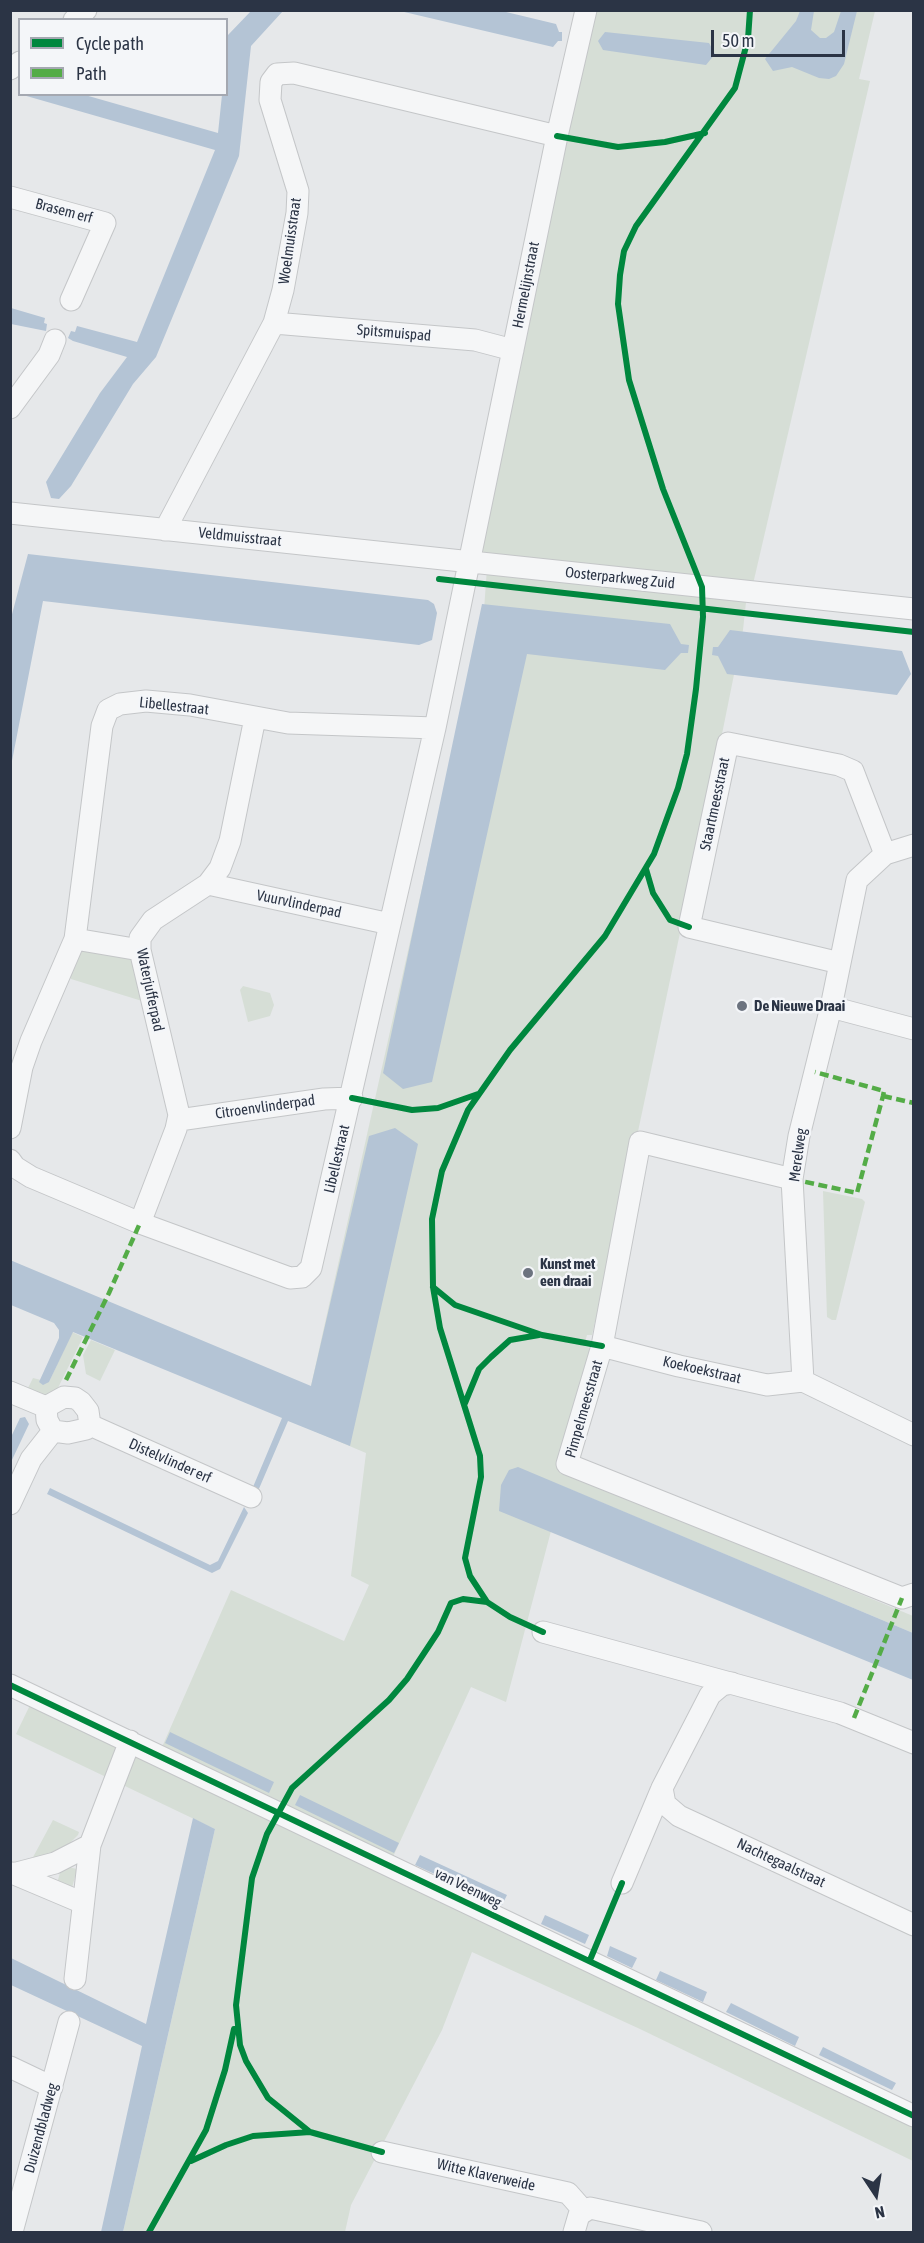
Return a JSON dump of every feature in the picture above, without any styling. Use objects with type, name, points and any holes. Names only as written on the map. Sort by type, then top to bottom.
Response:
[{"type":"street","name":"Hermelijnstraat","points":[[470,561],[557,136],[586,10]]},
{"type":"street","name":"Woelmuisstraat","points":[[165,530],[274,323],[283,290],[297,213],[298,191],[270,100],[271,82],[277,74],[294,74],[557,136]]},
{"type":"street","name":"Brasem erf","points":[[10,197],[105,222],[71,300]]},
{"type":"street","name":"Spitsmuispad","points":[[274,323],[474,340],[513,350]]},
{"type":"street","points":[[14,396],[49,355],[55,340]]},
{"type":"street","name":"Veldmuisstraat","points":[[10,513],[470,561]]},
{"type":"street","name":"Oosterparkweg Zuid","points":[[470,561],[914,609]]},
{"type":"street","name":"Libellestraat","points":[[10,1160],[23,1174],[140,1223],[290,1278],[302,1277],[314,1262],[435,728],[470,561]]},
{"type":"street","name":"Libellestraat","points":[[10,1128],[22,1067],[75,939],[102,726],[108,710],[120,704],[146,701],[190,705],[255,718],[313,725],[435,728]]},
{"type":"street","name":"Waterjufferpad","points":[[179,1119],[140,950],[140,938],[146,927],[208,884],[220,868],[230,841],[255,718]]},
{"type":"street","name":"Staartmeesstraat","points":[[840,963],[689,927],[728,743],[839,765],[853,771],[885,854]]},
{"type":"street","name":"Merelweg","points":[[802,1381],[792,1179],[799,1136],[831,1007],[857,880],[885,854],[914,845]]},
{"type":"street","name":"Vuurvlinderpad","points":[[208,884],[390,924]]},
{"type":"street","points":[[75,939],[140,950]]},
{"type":"street","points":[[831,1007],[914,1029]]},
{"type":"street","name":"Citroenvlinderpad","points":[[179,1119],[324,1099],[352,1098]]},
{"type":"street","points":[[140,1223],[179,1119]]},
{"type":"street","name":"Pimpelmeesstraat","points":[[792,1179],[640,1142],[602,1346],[567,1464],[902,1598],[914,1594]]},
{"type":"street","name":"Koekoekstraat","points":[[602,1346],[768,1385],[802,1381]]},
{"type":"street","points":[[802,1381],[914,1435]]},
{"type":"street","points":[[10,1392],[58,1395],[75,1398],[81,1402],[88,1411],[90,1425],[81,1431],[53,1431]]},
{"type":"street","points":[[53,1431],[46,1420],[58,1395]]},
{"type":"street","name":"Distelvlinder erf","points":[[90,1425],[251,1497]]},
{"type":"street","points":[[10,1503],[31,1459],[53,1431]]},
{"type":"street","points":[[543,1632],[854,1718],[914,1743]]},
{"type":"street","points":[[622,1883],[662,1788],[710,1695],[722,1685],[732,1683]]},
{"type":"street","name":"van Veenweg","points":[[10,1685],[914,2116]]},
{"type":"street","points":[[75,1979],[90,1845],[130,1741]]},
{"type":"street","name":"Nachtegaalstraat","points":[[662,1788],[665,1804],[679,1816],[914,1925]]},
{"type":"street","points":[[12,1873],[55,1863],[90,1845]]},
{"type":"street","points":[[12,1873],[83,1903]]},
{"type":"street","name":"Duizendbladweg","points":[[12,2232],[69,2022]]},
{"type":"street","points":[[10,2067],[52,2086]]},
{"type":"street","name":"Witte Klaverweide","points":[[382,2152],[568,2193],[583,2210]]},
{"type":"street","points":[[574,2232],[576,2220],[583,2210],[598,2208],[700,2232]]},
{"type":"shaded area","points":[[594,11],[875,11],[859,79],[870,81],[753,584],[748,584],[743,630],[636,1141],[592,1335],[587,1335],[584,1346],[590,1348],[559,1469],[913,1616],[913,1633],[555,1483],[551,1531],[506,1702],[471,1687],[386,1872],[913,2127],[913,2161],[640,2029],[472,1952],[442,2030],[351,2205],[345,2232],[123,2232],[215,1829],[16,1734],[31,1703],[155,1763],[231,1590],[344,1641],[369,1585],[351,1576],[366,1453],[302,1426],[484,610],[488,554],[484,553],[479,543]]},
{"type":"shaded area","points":[[83,949],[132,957],[142,1001],[71,979]]},
{"type":"shaded area","points":[[243,986],[270,993],[274,1005],[270,1016],[248,1022],[240,990]]},
{"type":"shaded area","points":[[823,1191],[862,1199],[865,1202],[836,1320],[827,1317]]},
{"type":"shaded area","points":[[72,1332],[83,1337],[56,1392],[48,1398],[26,1392],[33,1378],[49,1382]]},
{"type":"shaded area","points":[[91,1340],[115,1350],[100,1381],[86,1374],[83,1355]]},
{"type":"shaded area","points":[[53,1820],[79,1832],[78,1835],[63,1850],[32,1859]]},
{"type":"shaded area","points":[[68,1867],[77,1869],[72,1888],[60,1885],[58,1880],[60,1873]]},
{"type":"water","points":[[251,11],[283,11],[251,46],[239,156],[156,357],[133,384],[71,486],[59,499],[51,498],[46,482],[100,393],[127,357],[73,341],[68,338],[71,331],[75,332],[77,326],[137,342],[215,150],[26,96],[88,96],[218,133],[222,96],[228,96],[228,35]]},
{"type":"water","points":[[400,11],[502,11],[556,24],[559,32],[562,32],[562,41],[558,41],[553,47]]},
{"type":"water","points":[[800,11],[814,11],[811,30],[820,38],[826,38],[834,32],[841,11],[857,11],[844,64],[836,76],[829,79],[819,78],[792,67],[773,71],[765,59],[796,21]]},
{"type":"water","points":[[605,32],[709,43],[715,54],[706,65],[603,50],[598,41]]},
{"type":"water","points":[[11,308],[45,318],[46,331],[11,324]]},
{"type":"water","points":[[28,554],[428,600],[434,604],[437,613],[432,640],[419,645],[43,601],[11,766],[11,618]]},
{"type":"water","points":[[482,604],[670,624],[681,644],[689,645],[688,653],[681,653],[665,670],[527,654],[432,1082],[403,1089],[383,1073]]},
{"type":"water","points":[[730,630],[902,651],[911,674],[897,695],[727,674],[718,656],[712,655],[713,647],[718,647]]},
{"type":"water","points":[[395,1128],[418,1144],[350,1446],[288,1421],[258,1491],[253,1487],[282,1418],[73,1332],[49,1382],[43,1385],[39,1382],[59,1338],[59,1330],[54,1323],[11,1305],[10,1260],[311,1386],[369,1136]]},
{"type":"water","points":[[25,1417],[29,1424],[11,1462],[11,1437],[20,1418]]},
{"type":"water","points":[[518,1467],[913,1633],[913,1680],[499,1511],[501,1485],[509,1470]]},
{"type":"water","points":[[50,1488],[210,1565],[218,1561],[244,1507],[248,1513],[220,1569],[212,1573],[47,1494]]},
{"type":"water","points":[[170,1732],[274,1782],[269,1793],[165,1743]]},
{"type":"water","points":[[300,1795],[399,1843],[394,1853],[295,1805]]},
{"type":"water","points":[[193,1818],[215,1829],[123,2232],[101,2232],[142,2046],[11,1985],[11,1958],[146,2024]]},
{"type":"water","points":[[420,1855],[507,1895],[502,1905],[415,1865]]},
{"type":"water","points":[[545,1915],[589,1935],[585,1944],[541,1924]]},
{"type":"water","points":[[610,1946],[637,1958],[632,1968],[607,1956]]},
{"type":"water","points":[[660,1971],[707,1992],[703,2002],[656,1980]]},
{"type":"water","points":[[731,2003],[799,2037],[795,2046],[726,2012]]},
{"type":"water","points":[[823,2047],[896,2083],[892,2090],[819,2055]]},
{"type":"marked path","points":[[792,1179],[857,1193],[883,1096],[884,1091],[815,1072]]},
{"type":"marked path","points":[[883,1096],[914,1103]]},
{"type":"marked path","points":[[66,1380],[109,1293],[140,1223]]},
{"type":"marked path","points":[[854,1718],[902,1598]]},
{"type":"cycle path","points":[[487,1602],[470,1576],[465,1558],[481,1477],[480,1456],[440,1328],[433,1287],[432,1219],[442,1171],[468,1110],[510,1050],[605,936],[654,854],[678,788],[687,754],[703,617],[702,587],[663,489],[629,380],[618,304],[620,275],[624,251],[636,226],[735,88],[748,39],[750,10]]},
{"type":"cycle path","points":[[557,136],[618,147],[665,142],[705,133]]},
{"type":"cycle path","points":[[439,579],[914,632]]},
{"type":"cycle path","points":[[646,869],[653,893],[670,920],[689,927]]},
{"type":"cycle path","points":[[352,1098],[412,1110],[438,1108],[478,1094]]},
{"type":"cycle path","points":[[433,1287],[455,1305],[542,1335],[602,1346]]},
{"type":"cycle path","points":[[465,1403],[479,1369],[491,1357],[510,1340],[539,1335]]},
{"type":"cycle path","points":[[382,2152],[310,2132],[268,2098],[246,2061],[240,2045],[236,2005],[252,1878],[267,1834],[292,1788],[389,1700],[407,1679],[438,1632],[451,1603],[463,1599],[487,1602],[510,1617],[543,1632]]},
{"type":"cycle path","points":[[10,1685],[914,2116]]},
{"type":"cycle path","points":[[590,1960],[622,1883]]},
{"type":"cycle path","points":[[149,2232],[206,2130],[225,2070],[234,2029]]},
{"type":"cycle path","points":[[191,2161],[253,2136],[310,2132]]},
{"type":"place","name":"De Nieuwe Draai","points":[[742,1006]]},
{"type":"place","name":"Kunst met een draai","points":[[528,1273]]}]
